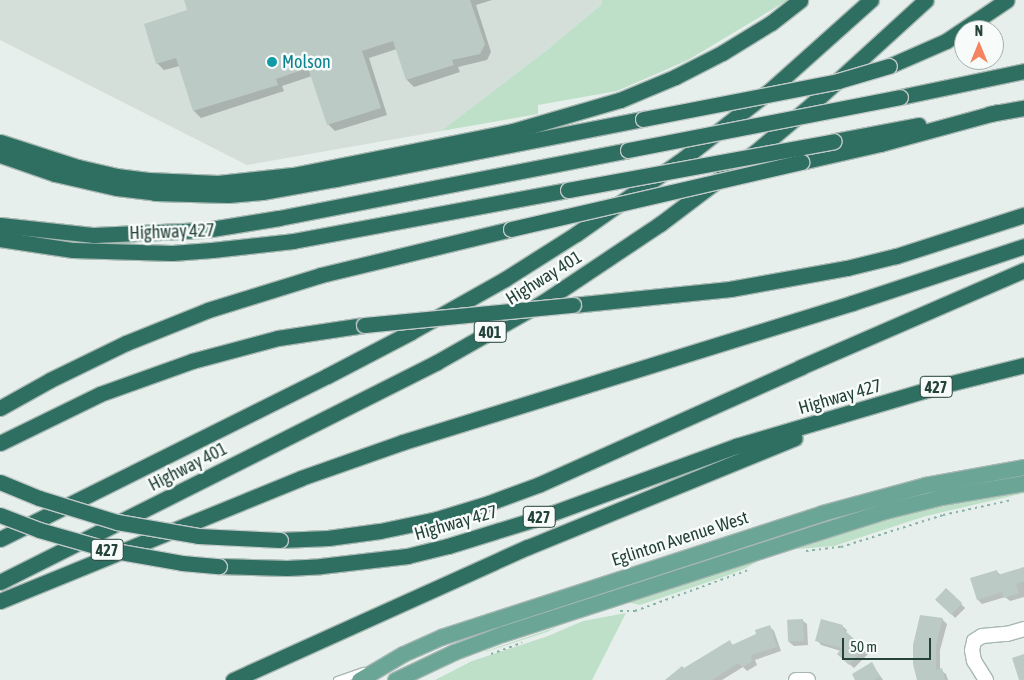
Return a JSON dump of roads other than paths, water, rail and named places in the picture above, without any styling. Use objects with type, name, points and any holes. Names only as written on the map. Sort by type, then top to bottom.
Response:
[{"type":"highway","points":[[0,142],[78,167],[116,176],[148,180],[218,183],[293,175],[513,131],[612,103],[675,77],[722,53],[771,23],[800,0]]},
{"type":"highway","name":"Highway 401","points":[[0,539],[335,371],[505,280],[584,229],[679,162],[768,92],[871,0]]},
{"type":"highway","name":"Highway 401","points":[[0,582],[437,362],[544,302],[660,224],[754,153],[812,104],[926,0]]},
{"type":"highway","points":[[0,154],[55,174],[117,188],[155,193],[228,195],[262,192],[838,81],[889,66],[946,41],[1007,0]]},
{"type":"highway","points":[[0,225],[94,235],[205,230],[279,218],[1024,71]]},
{"type":"highway","name":"Highway 427","points":[[0,239],[92,251],[172,253],[293,241],[834,141],[1024,108]]},
{"type":"highway","points":[[0,408],[50,380],[118,347],[208,310],[321,275],[880,144],[998,112]]},
{"type":"highway","points":[[0,443],[93,397],[192,361],[278,338],[364,325],[730,289],[820,273],[896,256],[1024,215]]},
{"type":"highway","points":[[0,601],[265,492],[376,451],[852,303],[1024,246]]},
{"type":"highway","points":[[0,482],[78,511],[125,524],[198,536],[280,540],[328,538],[380,531],[436,519],[489,503],[540,484],[1024,270]]},
{"type":"highway","name":"Highway 427","points":[[0,514],[48,533],[110,550],[146,558],[219,566],[287,568],[407,556],[440,548],[542,516],[736,446],[849,415],[936,387],[1024,365]]},
{"type":"highway","points":[[233,680],[528,547],[849,415]]},
{"type":"main road","name":"Eglinton Avenue West","points":[[359,680],[385,664],[441,637],[822,513],[925,484],[1024,467]]},
{"type":"main road","name":"Eglinton Avenue West","points":[[395,680],[454,652],[502,634],[821,531],[885,511],[941,497],[1024,483]]},
{"type":"street","points":[[986,680],[974,661],[972,650],[974,641],[982,636],[1007,634],[1024,629]]},
{"type":"street","points":[[796,680],[808,680]]},
{"type":"lane","points":[[336,680],[385,664]]},
{"type":"place","name":"Molson","points":[[272,62]]}]
